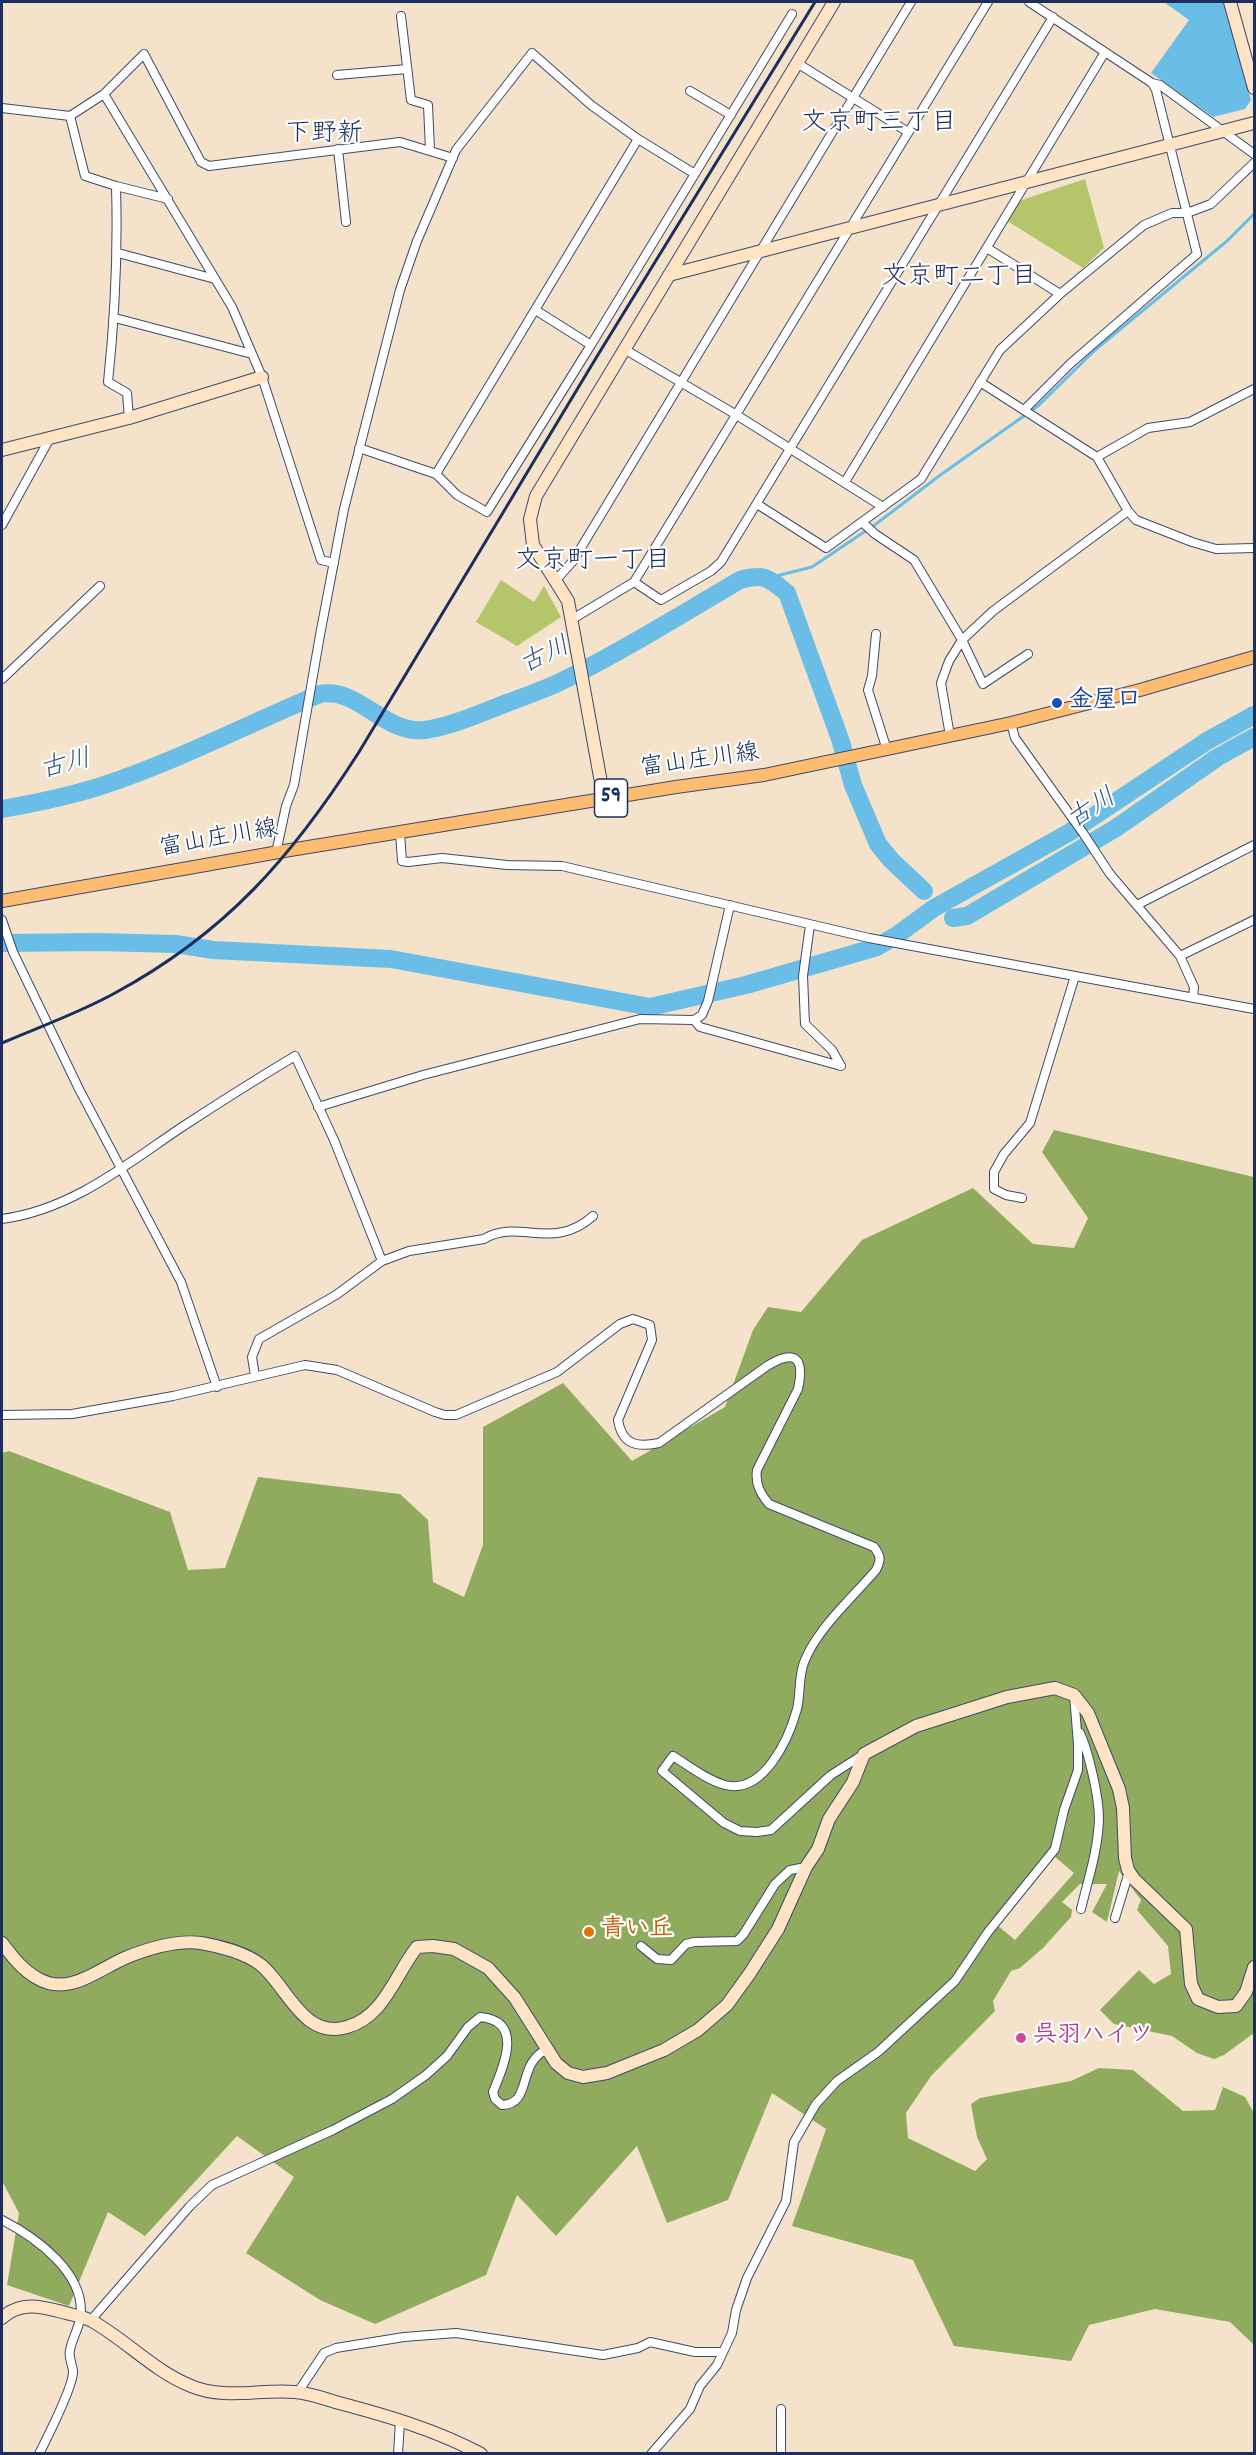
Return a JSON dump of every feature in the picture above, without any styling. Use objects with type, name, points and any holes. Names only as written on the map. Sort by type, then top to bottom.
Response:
[{"type":"main road","name":"富山庄川線","points":[[2,901],[276,853],[764,775],[836,761],[1011,723],[1140,690],[1254,657]]},
{"type":"street","points":[[604,799],[568,601],[533,545],[530,519],[536,496],[834,2]]},
{"type":"street","points":[[556,580],[573,561],[911,2]]},
{"type":"street","points":[[571,620],[634,582],[988,2]]},
{"type":"street","points":[[1029,2],[1152,83],[1160,85],[1254,154]]},
{"type":"street","points":[[1230,2],[1254,88]]},
{"type":"street","points":[[359,448],[436,474],[458,495],[487,512],[792,14]]},
{"type":"street","points":[[401,16],[411,100],[428,105],[430,150]]},
{"type":"street","points":[[634,582],[661,600],[711,571],[721,562],[1053,17]]},
{"type":"street","points":[[845,482],[1105,52]]},
{"type":"street","points":[[276,853],[286,806],[294,785],[334,563],[359,448],[400,290],[417,241],[453,158],[495,99],[532,53],[591,105],[638,139],[695,174]]},
{"type":"street","points":[[2,108],[70,116],[104,94],[144,54],[201,162],[209,166],[400,142],[453,158]]},
{"type":"street","points":[[797,63],[908,132]]},
{"type":"street","points":[[337,75],[407,69]]},
{"type":"street","points":[[1024,411],[1071,363],[1197,254],[1156,90],[1152,83]]},
{"type":"street","points":[[690,90],[731,115]]},
{"type":"street","points":[[104,94],[232,307],[262,377],[321,560],[334,563]]},
{"type":"street","points":[[70,116],[85,176],[168,199]]},
{"type":"street","points":[[669,275],[1254,123]]},
{"type":"street","points":[[436,474],[537,311],[638,139]]},
{"type":"street","points":[[338,149],[346,222]]},
{"type":"street","points":[[757,504],[826,548],[863,523],[921,479],[1000,350],[1060,294],[1144,225],[1173,213],[1187,213],[1211,204],[1254,163]]},
{"type":"street","points":[[116,186],[118,253],[115,318],[108,382],[127,393],[129,418]]},
{"type":"street","points":[[987,248],[1060,294]]},
{"type":"street","points":[[118,253],[215,279]]},
{"type":"street","points":[[537,311],[591,345]]},
{"type":"street","points":[[115,318],[252,354]]},
{"type":"street","points":[[624,350],[735,414],[883,507]]},
{"type":"street","points":[[2,450],[129,418],[262,377]]},
{"type":"street","points":[[980,382],[1097,457],[1128,511],[1136,520],[1216,549],[1254,548]]},
{"type":"street","points":[[1097,457],[1148,428],[1190,422],[1254,389]]},
{"type":"street","points":[[2,523],[50,438]]},
{"type":"street","points":[[950,736],[941,683],[949,661],[962,640],[993,611],[1128,511]]},
{"type":"street","points":[[863,523],[874,534],[914,560],[962,640],[983,684],[1028,654]]},
{"type":"street","points":[[2,679],[100,586]]},
{"type":"street","points":[[876,634],[872,676],[868,690],[887,750]]},
{"type":"street","points":[[1011,723],[1015,738],[1086,836],[1110,874],[1180,956],[1194,987],[1193,998]]},
{"type":"street","points":[[400,833],[402,861],[442,858],[507,865],[562,866],[869,938],[1254,1009]]},
{"type":"street","points":[[1137,904],[1254,846]]},
{"type":"street","points":[[318,1107],[423,1075],[640,1019],[694,1020],[702,1016],[708,1000],[730,905]]},
{"type":"street","points":[[2,920],[14,952],[120,1169],[181,1282],[217,1387]]},
{"type":"street","points":[[1180,956],[1254,920]]},
{"type":"street","points":[[694,1020],[700,1027],[841,1066],[832,1050],[805,1024],[803,976],[810,925]]},
{"type":"street","points":[[1022,1198],[994,1190],[994,1172],[1004,1154],[1030,1123],[1075,976]]},
{"type":"street","points":[[2,1219],[27,1215],[51,1207],[94,1187],[235,1092],[295,1056],[334,1140],[382,1262]]},
{"type":"street","points":[[255,1376],[252,1358],[259,1339],[336,1295],[382,1262],[409,1251],[484,1239],[492,1234],[506,1232],[556,1235],[583,1225],[593,1215]]},
{"type":"street","points":[[2,1415],[72,1414],[217,1387],[305,1365],[337,1370],[435,1412],[445,1415],[456,1414],[557,1372],[620,1324],[633,1320],[650,1325],[652,1340],[618,1420],[625,1438],[633,1444],[646,1446],[659,1443],[782,1356],[796,1358],[801,1366],[798,1389],[757,1470],[756,1480],[761,1494],[769,1504],[874,1547],[880,1554],[881,1560],[876,1570],[812,1645],[800,1674],[797,1711],[781,1749],[765,1772],[745,1784],[724,1785],[673,1756],[662,1771],[724,1823],[740,1831],[771,1830],[831,1775],[852,1760],[916,1726],[1007,1697],[1054,1688],[1074,1695],[1088,1713],[1119,1789],[1123,1808],[1125,1858],[1129,1872],[1186,1929],[1191,1984],[1198,1999],[1218,2007],[1236,2006],[1246,1992],[1254,1967]]},
{"type":"street","points":[[651,2454],[690,2409],[700,2386],[717,2366],[732,2332],[736,2310],[747,2278],[786,2201],[794,2142],[816,2104],[837,2081],[878,2052],[955,1982],[988,1932],[1055,1849],[1064,1810],[1078,1770],[1074,1695]]},
{"type":"street","points":[[1077,1725],[1086,1746],[1099,1817],[1096,1851],[1081,1909]]},
{"type":"street","points":[[2,1943],[21,1966],[36,1978],[59,1985],[75,1983],[144,1951],[185,1943],[200,1943],[229,1951],[259,1964],[274,1978],[288,2000],[303,2015],[321,2026],[334,2029],[347,2028],[378,2010],[403,1964],[417,1947],[433,1946],[454,1949],[488,1968],[515,1998],[556,2063],[568,2073],[583,2077],[607,2073],[664,2050],[698,2030],[728,2005],[778,1929],[806,1867],[818,1849],[830,1819],[853,1782],[864,1754]]},
{"type":"street","points":[[641,1946],[657,1959],[671,1960],[686,1944],[737,1941],[776,1884],[790,1870],[806,1867]]},
{"type":"street","points":[[1116,1918],[1129,1872]]},
{"type":"street","points":[[39,2454],[73,2374],[69,2353],[86,2319],[212,2185],[333,2130],[392,2099],[426,2075],[447,2056],[468,2027],[480,2017],[488,2018],[499,2025],[508,2037],[509,2047],[493,2092],[495,2099],[502,2105],[512,2105],[518,2100],[532,2060],[537,2054],[547,2049]]},
{"type":"street","points":[[2,2220],[51,2253],[63,2265],[86,2319]]},
{"type":"street","points":[[2,2318],[9,2311],[29,2305],[86,2319],[167,2376],[194,2387],[219,2394],[298,2392],[435,2432],[481,2454]]},
{"type":"street","points":[[298,2392],[324,2353],[336,2348],[404,2337],[456,2333],[603,2355],[638,2348],[650,2342],[695,2352],[723,2352]]},
{"type":"street","points":[[781,2409],[781,2454]]},
{"type":"street","points":[[398,2454],[400,2421]]},
{"type":"green space","points":[[1085,179],[1104,248],[1083,268],[1004,219],[1022,200]]},
{"type":"green space","points":[[501,580],[534,602],[544,586],[561,617],[517,646],[476,622]]},
{"type":"green space","points":[[1054,1130],[1254,1177],[1254,2033],[1224,2055],[1214,2059],[1197,2053],[1172,2036],[1114,2024],[1100,2010],[1139,1970],[1154,1984],[1171,1974],[1168,1946],[1137,1910],[1141,1900],[1119,1871],[1107,1922],[1092,1912],[1107,1884],[1080,1884],[1062,1902],[1072,1910],[1071,1917],[1043,1948],[1020,1968],[1011,1971],[993,2001],[995,2011],[931,2076],[906,2113],[908,2138],[975,2171],[987,2159],[977,2137],[971,2104],[980,2098],[1071,2081],[1099,2068],[1133,2070],[1183,2111],[1215,2110],[1223,2087],[1245,2097],[1254,2113],[1254,2345],[1230,2322],[1155,2309],[1089,2325],[1071,2361],[954,2346],[913,2260],[792,2226],[826,2129],[772,2093],[728,2200],[667,2223],[637,2146],[556,2236],[517,2195],[486,2275],[375,2324],[320,2300],[246,2253],[294,2177],[237,2136],[145,2236],[108,2212],[69,2306],[7,2285],[19,2213],[2,2181],[2,1453],[9,1451],[170,1512],[188,1570],[225,1568],[258,1477],[400,1494],[428,1520],[433,1582],[464,1597],[483,1545],[483,1427],[563,1383],[632,1461],[725,1407],[753,1330],[768,1307],[801,1312],[862,1240],[973,1188],[1033,1244],[1074,1248],[1088,1218],[1042,1152]],"holes":[[[1054,1856],[1074,1873],[1015,1940],[997,1925]]]},
{"type":"water","points":[[1164,2],[1226,2],[1251,100],[1245,109],[1213,117],[1151,73],[1189,20]]},
{"type":"waterway","points":[[768,578],[812,567],[876,524],[1038,406],[1095,350],[1227,241],[1254,214]]},
{"type":"waterway","name":"古川","points":[[2,809],[79,793],[132,775],[320,694],[347,697],[397,726],[411,730],[425,730],[456,722],[555,684],[630,645],[740,580],[761,577],[770,580],[787,593],[840,739],[853,785],[878,844],[891,860],[924,891]]},
{"type":"waterway","points":[[2,943],[176,944],[213,950],[391,959],[650,1007],[746,985],[877,947],[934,908],[1070,832],[1207,741],[1254,715]]},
{"type":"waterway","name":"古川","points":[[953,918],[967,916],[1116,828],[1218,757],[1254,737]]},
{"type":"railway","points":[[2,1043],[115,993],[155,970],[191,945],[253,889],[282,859],[308,826],[359,752],[596,358],[815,2]]},
{"type":"place","name":"金屋口","points":[[1057,703]]},
{"type":"place","name":"青い丘","points":[[589,1932]]},
{"type":"place","name":"呉羽ハイツ","points":[[1021,2038]]},
{"type":"district","name":"文京町三丁目","points":[[879,125]]},
{"type":"district","name":"下野新","points":[[324,136]]},
{"type":"district","name":"文京町二丁目","points":[[959,279]]},
{"type":"district","name":"文京町一丁目","points":[[593,563]]}]
